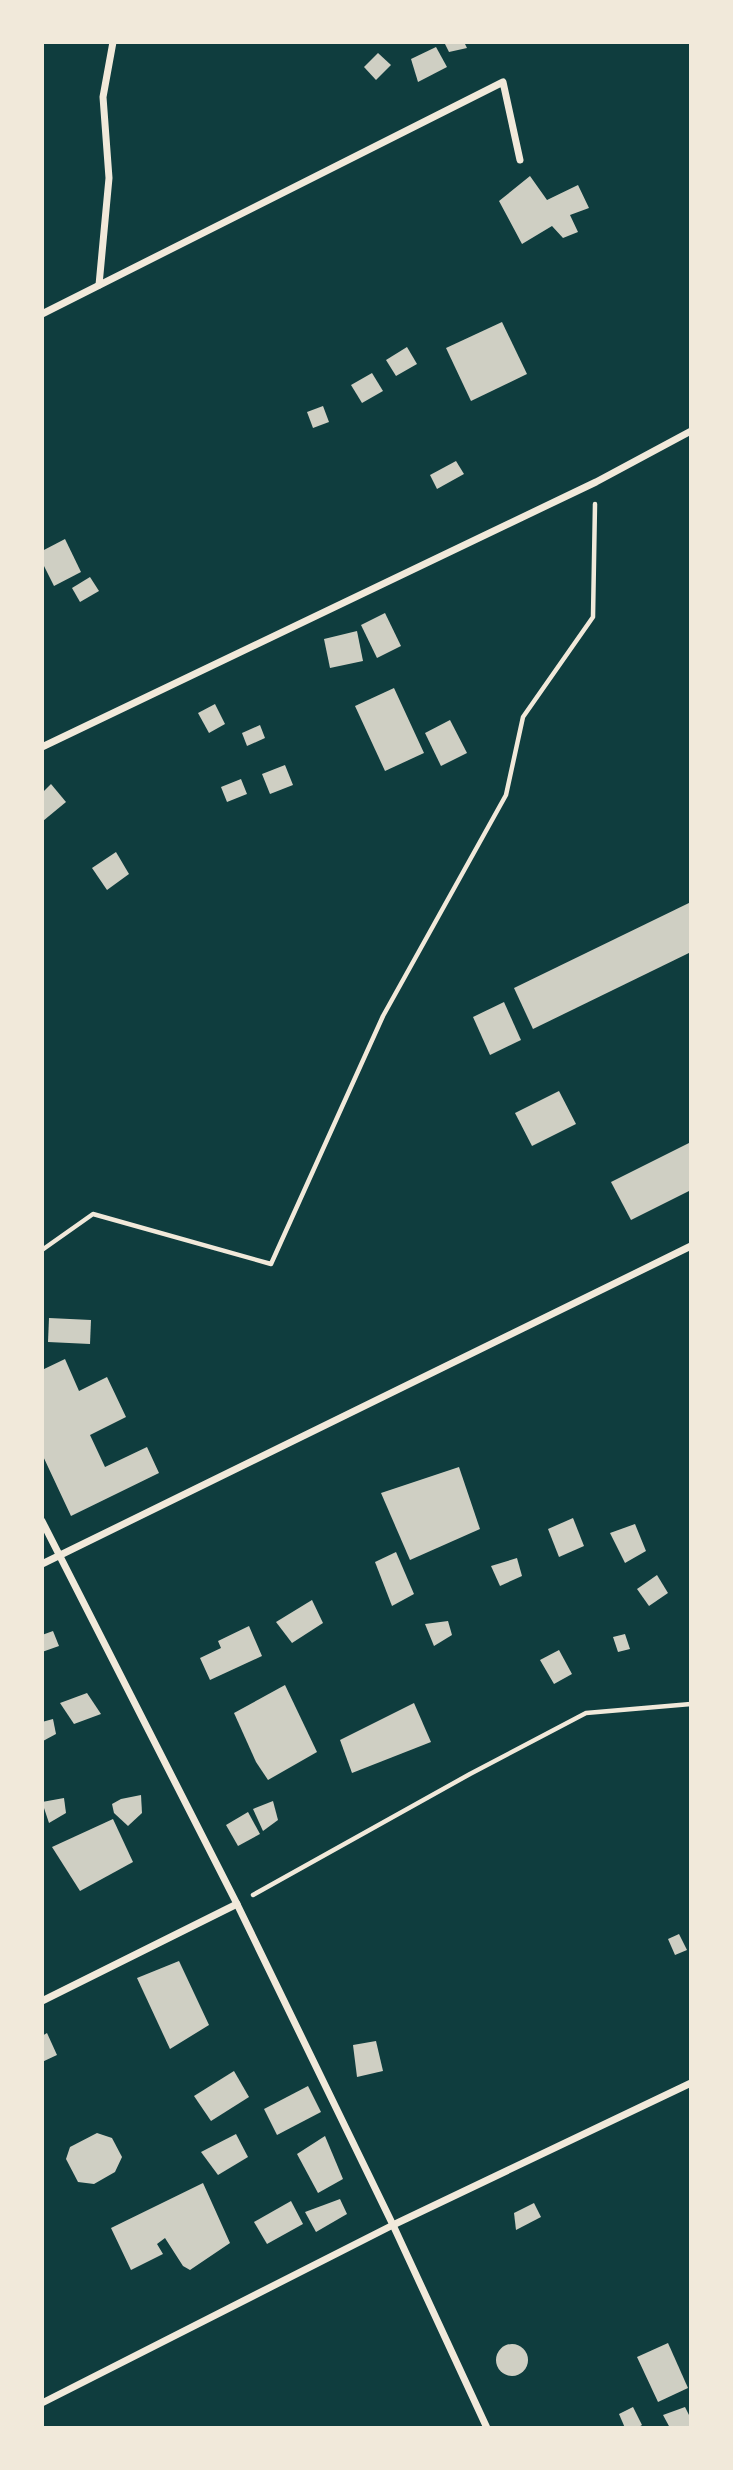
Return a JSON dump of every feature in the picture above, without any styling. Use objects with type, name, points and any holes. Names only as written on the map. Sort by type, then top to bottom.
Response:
[{"type":"street","points":[[99,285],[110,178],[103,97],[113,42]]},
{"type":"street","points":[[42,314],[503,82],[520,160]]},
{"type":"street","points":[[42,747],[596,482],[691,431]]},
{"type":"street","points":[[42,1564],[691,1246]]},
{"type":"street","points":[[42,1521],[237,1904],[393,2225],[486,2428]]},
{"type":"street","points":[[42,2001],[237,1904]]},
{"type":"street","points":[[42,2403],[393,2225],[691,2082]]},
{"type":"path","points":[[42,1250],[93,1214],[271,1264],[383,1016],[506,795],[523,717],[593,617],[596,482]]},
{"type":"path","points":[[237,1904],[470,1774],[586,1713],[691,1704]]},
{"type":"building","points":[[444,42],[464,42],[467,48],[449,52]]},
{"type":"building","points":[[436,47],[447,67],[418,82],[411,59]]},
{"type":"building","points":[[378,53],[391,65],[376,80],[364,67]]},
{"type":"building","points":[[530,176],[547,200],[578,185],[589,208],[570,215],[578,232],[563,238],[552,226],[522,244],[499,201]]},
{"type":"building","points":[[502,322],[527,374],[471,401],[446,348]]},
{"type":"building","points":[[407,347],[417,364],[396,376],[386,360]]},
{"type":"building","points":[[372,373],[383,391],[362,403],[351,385]]},
{"type":"building","points":[[323,406],[329,422],[313,428],[307,412]]},
{"type":"building","points":[[456,461],[464,474],[437,489],[430,475]]},
{"type":"building","points":[[65,539],[81,572],[54,586],[42,562],[42,551]]},
{"type":"building","points":[[90,577],[99,591],[80,602],[72,588]]},
{"type":"building","points":[[385,613],[401,646],[377,658],[361,625]]},
{"type":"building","points":[[357,631],[363,661],[330,668],[324,639]]},
{"type":"building","points":[[394,688],[424,753],[385,771],[355,706]]},
{"type":"building","points":[[215,704],[225,724],[209,733],[198,713]]},
{"type":"building","points":[[450,720],[467,753],[441,766],[425,733]]},
{"type":"building","points":[[260,725],[265,738],[247,746],[242,733]]},
{"type":"building","points":[[285,765],[293,785],[270,794],[262,774]]},
{"type":"building","points":[[241,779],[247,794],[227,802],[221,787]]},
{"type":"building","points":[[51,784],[66,802],[43,821],[42,793]]},
{"type":"building","points":[[116,852],[129,874],[107,890],[92,868]]},
{"type":"building","points":[[691,902],[691,952],[533,1029],[514,988]]},
{"type":"building","points":[[504,1002],[521,1040],[490,1055],[473,1017]]},
{"type":"building","points":[[559,1091],[576,1124],[532,1146],[515,1113]]},
{"type":"building","points":[[691,1142],[691,1190],[631,1220],[611,1182]]},
{"type":"building","points":[[49,1318],[91,1320],[90,1344],[48,1342]]},
{"type":"building","points":[[65,1359],[79,1391],[107,1377],[126,1417],[90,1435],[105,1467],[147,1447],[159,1473],[71,1516],[42,1454],[42,1370]]},
{"type":"building","points":[[459,1467],[480,1529],[410,1560],[381,1493]]},
{"type":"building","points":[[573,1518],[584,1546],[559,1557],[548,1529]]},
{"type":"building","points":[[635,1524],[646,1551],[625,1563],[610,1533]]},
{"type":"building","points":[[396,1552],[414,1594],[392,1606],[375,1562]]},
{"type":"building","points":[[517,1558],[522,1576],[500,1586],[491,1566]]},
{"type":"building","points":[[657,1575],[668,1593],[649,1606],[637,1589]]},
{"type":"building","points":[[312,1600],[323,1623],[292,1643],[276,1622]]},
{"type":"building","points":[[448,1621],[452,1635],[434,1646],[425,1624]]},
{"type":"building","points":[[249,1626],[262,1656],[210,1680],[200,1658],[221,1648],[218,1641]]},
{"type":"building","points":[[53,1631],[59,1646],[42,1652],[42,1635]]},
{"type":"building","points":[[625,1634],[630,1649],[618,1652],[613,1637]]},
{"type":"building","points":[[559,1650],[572,1674],[554,1684],[540,1660]]},
{"type":"building","points":[[285,1685],[317,1752],[268,1780],[256,1762],[234,1713]]},
{"type":"building","points":[[87,1693],[101,1714],[74,1724],[60,1703]]},
{"type":"building","points":[[414,1703],[431,1742],[352,1773],[340,1740]]},
{"type":"building","points":[[53,1719],[56,1734],[43,1741],[42,1722]]},
{"type":"building","points":[[141,1795],[142,1813],[128,1826],[114,1813],[112,1804],[121,1799]]},
{"type":"building","points":[[64,1798],[66,1813],[49,1823],[42,1802]]},
{"type":"building","points":[[273,1801],[278,1820],[263,1831],[253,1809]]},
{"type":"building","points":[[248,1812],[260,1834],[238,1846],[226,1825]]},
{"type":"building","points":[[113,1819],[133,1862],[80,1891],[52,1847]]},
{"type":"building","points":[[679,1934],[687,1950],[675,1955],[668,1939]]},
{"type":"building","points":[[179,1961],[209,2025],[170,2049],[137,1978]]},
{"type":"building","points":[[47,2033],[57,2055],[42,2062],[42,2036]]},
{"type":"building","points":[[376,2041],[383,2071],[357,2077],[353,2045]]},
{"type":"building","points":[[234,2071],[249,2097],[211,2121],[194,2096]]},
{"type":"building","points":[[308,2086],[321,2112],[277,2135],[264,2109]]},
{"type":"building","points":[[97,2133],[112,2138],[122,2157],[115,2172],[94,2184],[78,2182],[66,2159],[70,2147]]},
{"type":"building","points":[[236,2134],[248,2157],[218,2175],[201,2152]]},
{"type":"building","points":[[325,2136],[343,2179],[318,2193],[297,2154]]},
{"type":"building","points":[[203,2183],[230,2243],[190,2270],[183,2266],[165,2238],[157,2244],[163,2254],[131,2270],[111,2228]]},
{"type":"building","points":[[340,2199],[347,2214],[316,2232],[305,2212]]},
{"type":"building","points":[[291,2201],[303,2224],[267,2244],[254,2222]]},
{"type":"building","points":[[534,2203],[541,2217],[516,2230],[514,2213]]},
{"type":"building","points":[[668,2343],[688,2388],[658,2402],[637,2357]]},
{"type":"building","points":[[512,2344],[523,2349],[528,2360],[523,2371],[512,2376],[501,2371],[496,2360],[501,2349]]},
{"type":"building","points":[[633,2407],[642,2425],[625,2428],[619,2414]]},
{"type":"building","points":[[685,2407],[691,2419],[691,2428],[670,2428],[663,2415]]}]
